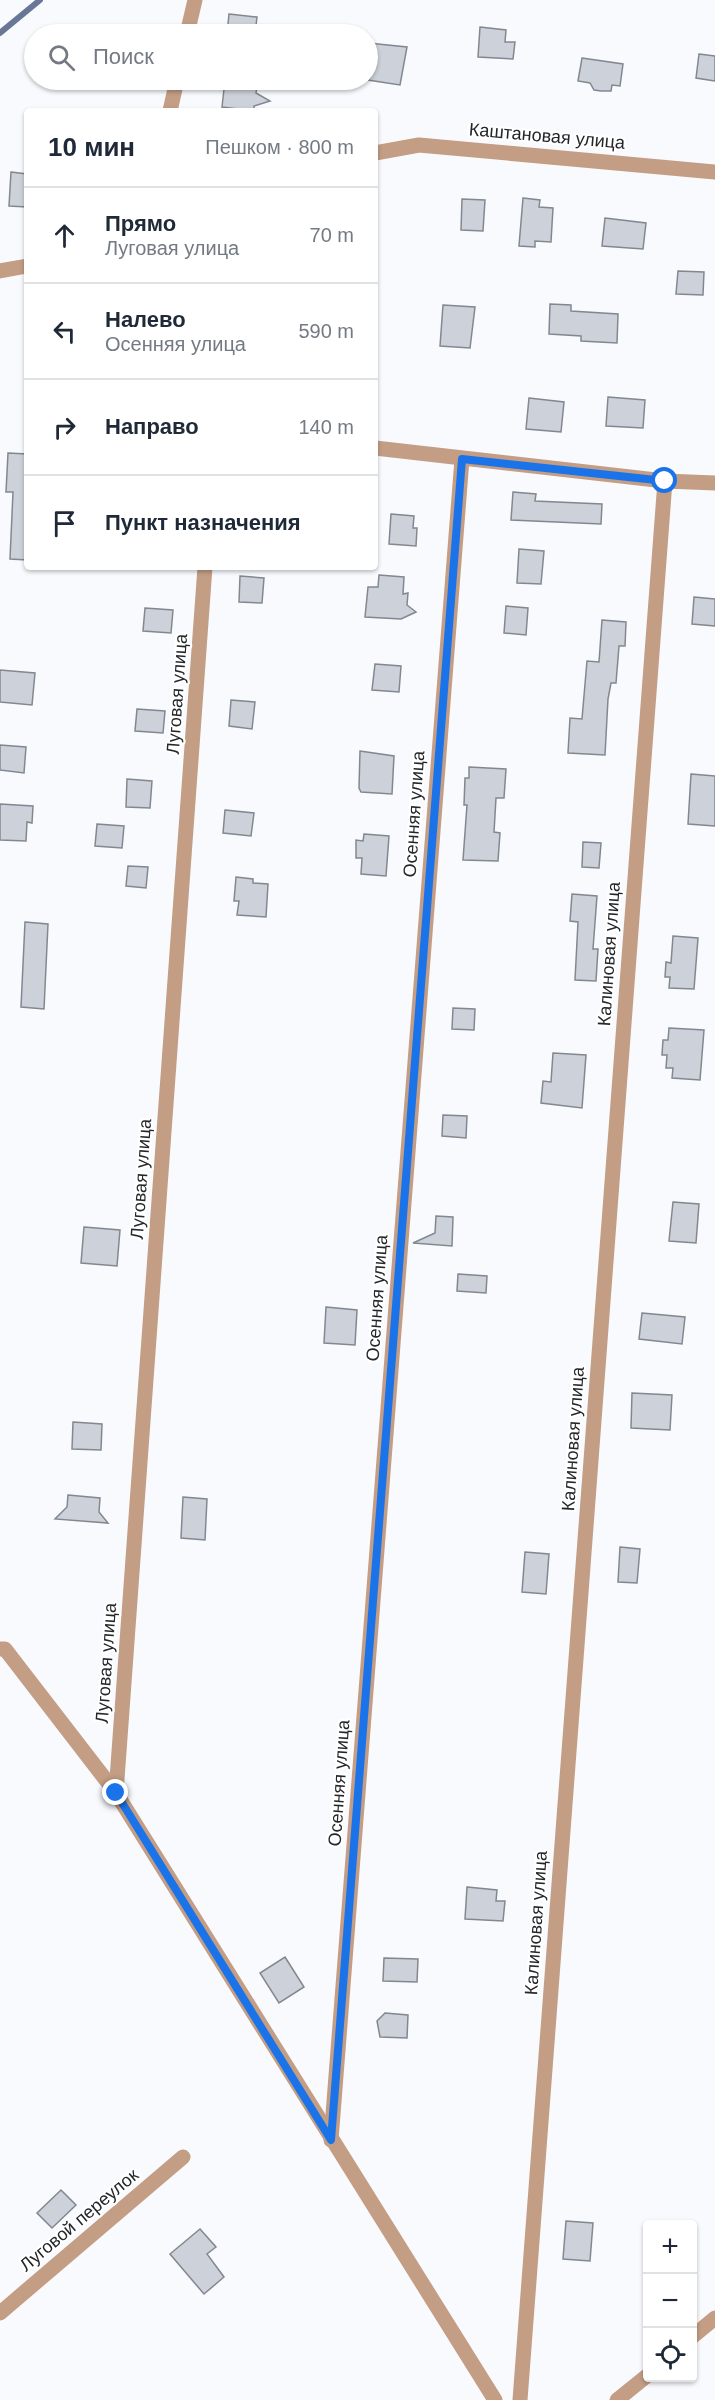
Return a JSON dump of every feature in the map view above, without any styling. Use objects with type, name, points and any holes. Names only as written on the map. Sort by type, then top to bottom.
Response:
[{"type":"street","points":[[189,24],[195,0]]},
{"type":"street","points":[[171,108],[175,90]]},
{"type":"street","name":"Каштановая улица","points":[[378,152],[420,145],[715,171]]},
{"type":"street","points":[[0,271],[24,267]]},
{"type":"street","points":[[378,448],[665,481],[715,483]]},
{"type":"street","name":"Осенняя улица","points":[[331,2140],[462,459]]},
{"type":"street","name":"Калиновая улица","points":[[520,2400],[665,481]]},
{"type":"street","name":"Луговая улица","points":[[116,1793],[206,570]]},
{"type":"street","points":[[0,1648],[5,1650],[116,1793],[495,2400]]},
{"type":"street","name":"Луговой переулок","points":[[0,2313],[183,2157]]},
{"type":"street","points":[[697,2334],[715,2318]]},
{"type":"street","points":[[617,2400],[643,2379]]},
{"type":"building","points":[[229,14],[257,17],[256,24],[228,24]]},
{"type":"building","points":[[480,27],[506,30],[505,42],[515,42],[513,59],[478,57]]},
{"type":"building","points":[[378,44],[407,47],[400,85],[378,82]]},
{"type":"building","points":[[699,54],[715,56],[715,81],[696,78]]},
{"type":"building","points":[[582,58],[623,64],[620,86],[612,85],[611,91],[601,91],[594,90],[590,83],[578,81]]},
{"type":"building","points":[[224,90],[256,90],[256,93],[270,101],[254,106],[254,108],[222,107]]},
{"type":"building","points":[[11,172],[24,174],[24,207],[9,206]]},
{"type":"building","points":[[523,198],[540,200],[539,207],[553,208],[551,242],[535,241],[535,247],[519,246]]},
{"type":"building","points":[[462,199],[485,200],[483,231],[461,230]]},
{"type":"building","points":[[605,218],[646,223],[643,249],[602,246]]},
{"type":"building","points":[[678,271],[704,272],[703,295],[676,294]]},
{"type":"building","points":[[550,304],[571,305],[571,311],[618,314],[617,343],[581,341],[581,336],[549,334]]},
{"type":"building","points":[[443,305],[475,307],[470,348],[440,346]]},
{"type":"building","points":[[608,397],[645,400],[643,428],[606,426]]},
{"type":"building","points":[[529,398],[564,402],[561,432],[526,429]]},
{"type":"building","points":[[8,453],[24,454],[24,560],[10,559],[13,492],[6,492]]},
{"type":"building","points":[[513,492],[536,494],[535,501],[602,504],[601,524],[511,520]]},
{"type":"building","points":[[391,514],[414,516],[413,528],[417,528],[416,546],[389,544]]},
{"type":"building","points":[[519,549],[544,551],[541,584],[517,583]]},
{"type":"building","points":[[379,575],[404,577],[403,594],[408,593],[407,605],[416,612],[401,619],[365,617],[368,587],[378,587]]},
{"type":"building","points":[[240,576],[264,578],[262,603],[239,602]]},
{"type":"building","points":[[694,597],[715,599],[715,626],[692,624]]},
{"type":"building","points":[[506,606],[528,608],[526,635],[504,633]]},
{"type":"building","points":[[145,608],[173,610],[171,633],[143,631]]},
{"type":"building","points":[[602,620],[626,622],[625,646],[619,646],[616,683],[611,683],[608,699],[605,755],[568,753],[570,718],[582,719],[587,661],[599,662]]},
{"type":"building","points":[[375,664],[401,666],[399,692],[372,690]]},
{"type":"building","points":[[0,670],[35,673],[32,705],[0,702]]},
{"type":"building","points":[[231,700],[255,702],[252,729],[229,726]]},
{"type":"building","points":[[137,709],[165,711],[163,733],[135,731]]},
{"type":"building","points":[[0,745],[26,747],[24,773],[0,770]]},
{"type":"building","points":[[360,751],[394,756],[392,794],[361,792],[359,788]]},
{"type":"building","points":[[469,767],[506,769],[504,798],[496,798],[494,832],[500,833],[498,861],[463,860],[467,805],[464,805],[465,778],[469,778]]},
{"type":"building","points":[[691,774],[715,776],[715,826],[688,824]]},
{"type":"building","points":[[127,779],[152,781],[150,808],[126,807]]},
{"type":"building","points":[[0,804],[33,806],[32,823],[27,822],[26,841],[0,840]]},
{"type":"building","points":[[225,810],[254,813],[251,836],[223,833]]},
{"type":"building","points":[[97,824],[124,826],[122,848],[95,846]]},
{"type":"building","points":[[364,834],[389,836],[386,876],[361,874],[362,858],[356,858],[356,840],[363,841]]},
{"type":"building","points":[[583,842],[601,843],[599,868],[582,867]]},
{"type":"building","points":[[128,866],[148,867],[146,888],[126,886]]},
{"type":"building","points":[[236,877],[253,879],[253,883],[268,884],[266,917],[237,915],[239,901],[234,901]]},
{"type":"building","points":[[572,894],[597,896],[593,949],[598,949],[596,981],[575,980],[578,922],[570,921]]},
{"type":"building","points":[[25,922],[48,924],[44,1009],[21,1007]]},
{"type":"building","points":[[673,936],[698,938],[694,989],[669,988],[670,977],[665,977],[666,962],[671,963]]},
{"type":"building","points":[[453,1008],[475,1009],[474,1030],[452,1029]]},
{"type":"building","points":[[669,1028],[704,1030],[700,1080],[672,1078],[673,1068],[666,1068],[667,1055],[662,1055],[663,1040],[668,1040]]},
{"type":"building","points":[[553,1053],[586,1055],[582,1108],[541,1103],[543,1081],[551,1082]]},
{"type":"building","points":[[443,1115],[467,1116],[466,1138],[442,1136]]},
{"type":"building","points":[[673,1202],[699,1204],[696,1243],[669,1241]]},
{"type":"building","points":[[436,1216],[453,1217],[452,1246],[413,1243],[435,1233]]},
{"type":"building","points":[[84,1227],[120,1230],[117,1266],[81,1263]]},
{"type":"building","points":[[458,1274],[487,1276],[486,1293],[457,1291]]},
{"type":"building","points":[[326,1307],[357,1310],[355,1345],[324,1343]]},
{"type":"building","points":[[642,1313],[685,1317],[682,1344],[639,1339]]},
{"type":"building","points":[[632,1393],[672,1395],[670,1430],[631,1428]]},
{"type":"building","points":[[73,1422],[102,1424],[101,1450],[72,1449]]},
{"type":"building","points":[[68,1495],[100,1498],[99,1512],[108,1523],[55,1519],[67,1507]]},
{"type":"building","points":[[183,1497],[207,1499],[205,1540],[181,1538]]},
{"type":"building","points":[[620,1547],[640,1549],[637,1583],[618,1582]]},
{"type":"building","points":[[525,1552],[549,1554],[546,1594],[522,1592]]},
{"type":"building","points":[[467,1887],[497,1890],[496,1901],[505,1901],[503,1921],[465,1919]]},
{"type":"building","points":[[285,1957],[304,1987],[279,2003],[260,1973]]},
{"type":"building","points":[[384,1958],[418,1959],[417,1982],[383,1981]]},
{"type":"building","points":[[385,2013],[408,2015],[407,2038],[380,2037],[377,2021]]},
{"type":"building","points":[[61,2190],[76,2205],[52,2228],[37,2213]]},
{"type":"building","points":[[566,2221],[593,2223],[590,2261],[563,2259]]},
{"type":"building","points":[[200,2229],[216,2247],[207,2254],[224,2277],[204,2294],[170,2254]]},
{"type":"waterway","points":[[0,33],[40,0]]},
{"type":"route","points":[[116,1793],[331,2140],[462,459],[665,481]]}]
